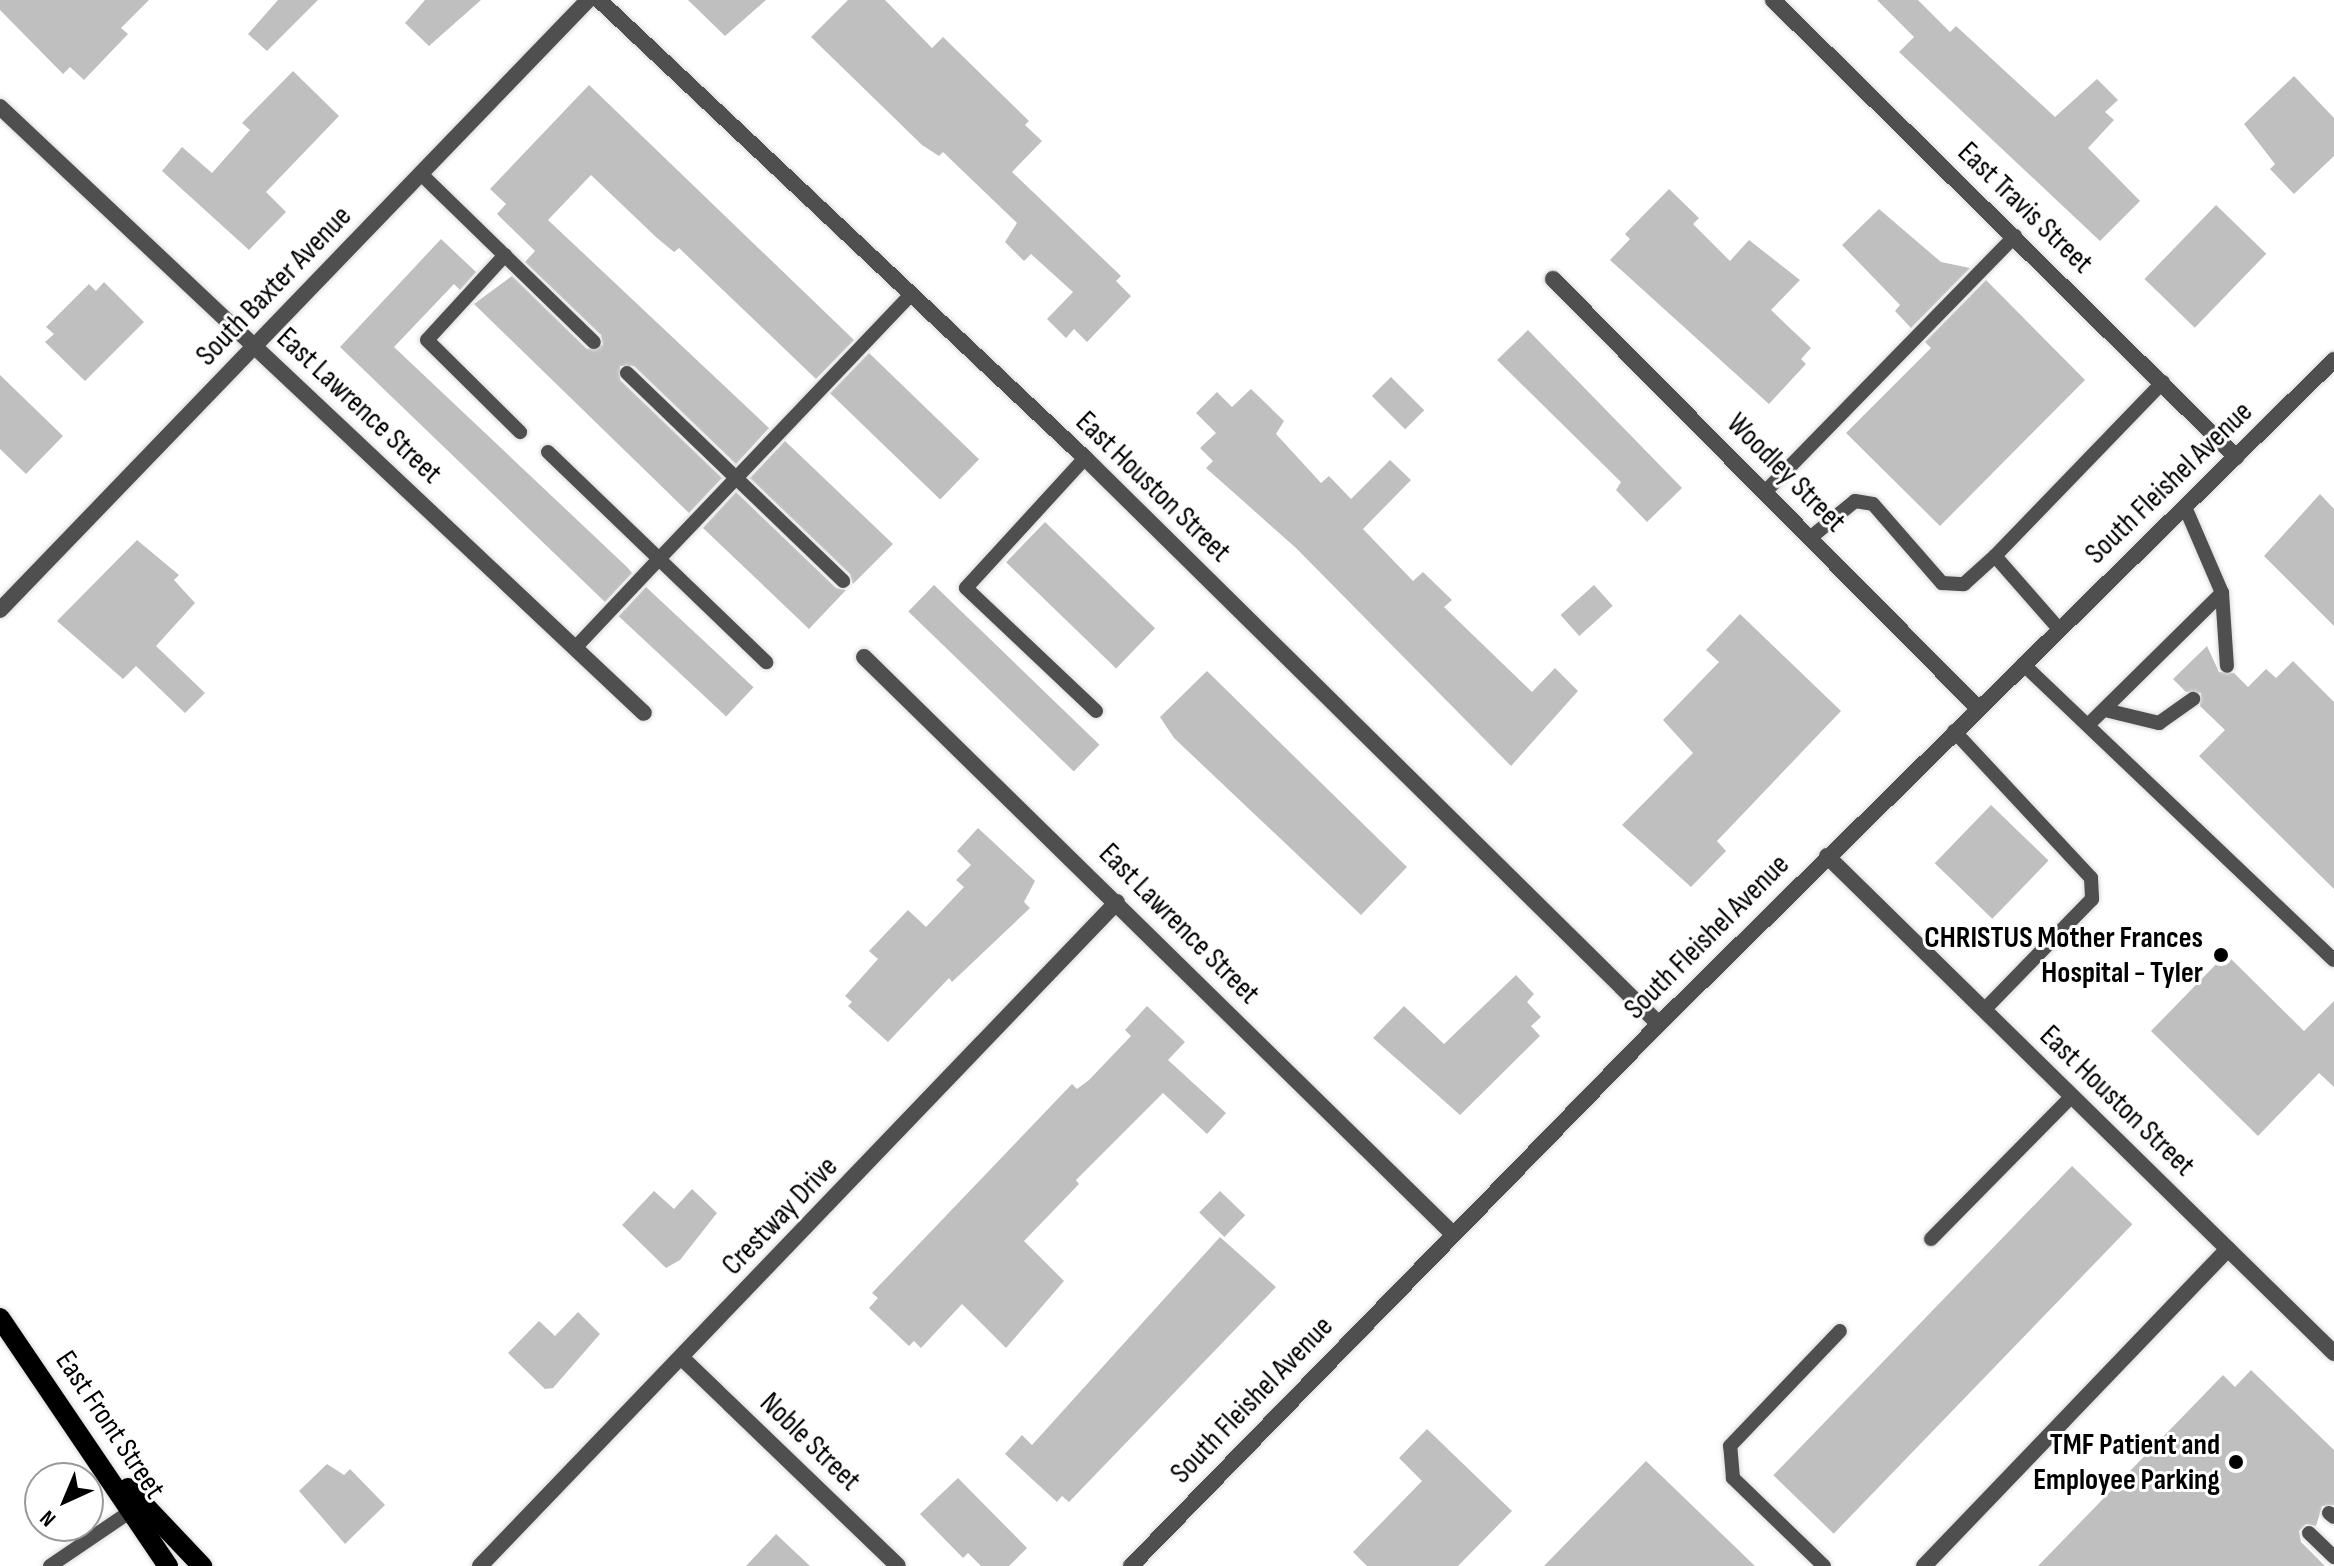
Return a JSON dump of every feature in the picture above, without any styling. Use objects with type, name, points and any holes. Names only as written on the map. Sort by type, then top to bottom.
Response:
[{"type":"main road","name":"East Front Street","points":[[0,1318],[168,1566]]},
{"type":"main road","points":[[90,1449],[202,1566]]},
{"type":"street","name":"South Baxter Avenue","points":[[0,610],[588,0]]},
{"type":"street","name":"East Houston Street","points":[[599,0],[1085,458],[1659,1024]]},
{"type":"street","name":"East Travis Street","points":[[1773,0],[2236,457]]},
{"type":"street","name":"East Lawrence Street","points":[[0,107],[644,713]]},
{"type":"street","name":"Woodley Street","points":[[1553,279],[1978,708]]},
{"type":"street","name":"South Fleishel Avenue","points":[[1131,1566],[1452,1233],[1659,1024],[2334,360]]},
{"type":"street","name":"East Lawrence Street","points":[[864,657],[1452,1233]]},
{"type":"street","name":"East Houston Street","points":[[1827,856],[2334,1353]]},
{"type":"street","name":"Crestway Drive","points":[[480,1566],[683,1359],[1117,902]]},
{"type":"street","points":[[1924,1566],[2228,1249]]},
{"type":"street","name":"Noble Street","points":[[683,1359],[898,1566]]},
{"type":"lane","points":[[421,174],[594,342]]},
{"type":"lane","points":[[1765,492],[2015,236]]},
{"type":"lane","points":[[505,255],[427,340],[520,432]]},
{"type":"lane","points":[[575,648],[911,294]]},
{"type":"lane","points":[[627,373],[843,581]]},
{"type":"lane","points":[[1810,538],[1855,501],[1873,504],[1942,583],[1964,584],[1995,556],[2163,382]]},
{"type":"lane","points":[[548,452],[766,662]]},
{"type":"lane","points":[[1085,458],[966,588],[1096,711]]},
{"type":"lane","points":[[2185,507],[2222,593],[2227,666]]},
{"type":"lane","points":[[1995,556],[2059,629]]},
{"type":"lane","points":[[2089,724],[2222,593]]},
{"type":"lane","points":[[2023,664],[2334,960]]},
{"type":"lane","points":[[2105,710],[2159,723],[2193,699]]},
{"type":"lane","points":[[1954,731],[2091,878],[2092,899],[1984,1010]]},
{"type":"lane","points":[[1931,1239],[2072,1096]]},
{"type":"lane","points":[[1824,1566],[1733,1478],[1730,1446],[1840,1331]]},
{"type":"lane","points":[[50,1566],[131,1511]]},
{"type":"lane","points":[[2309,1533],[2334,1557]]},
{"type":"building","points":[[0,0],[149,0],[121,28],[128,34],[84,80],[70,67],[63,74],[0,10]]},
{"type":"building","points":[[278,0],[318,0],[267,51],[248,34]]},
{"type":"building","points":[[425,0],[481,0],[429,46],[405,23]]},
{"type":"building","points":[[688,0],[766,0],[725,36]]},
{"type":"building","points":[[848,0],[885,0],[932,48],[943,37],[1029,121],[1025,125],[1042,141],[1012,172],[1121,276],[1116,281],[1131,296],[1087,342],[1074,329],[1066,338],[1047,319],[1073,292],[1031,254],[1024,261],[1005,242],[1017,223],[943,152],[939,156],[922,145],[811,37]]},
{"type":"building","points":[[1877,0],[1918,0],[1950,32],[1956,26],[2055,117],[2097,79],[2118,100],[2105,112],[2114,120],[2088,148],[2140,201],[2100,241],[1899,52],[1914,37]]},
{"type":"building","points":[[293,71],[339,116],[266,192],[286,212],[249,250],[162,171],[182,147],[212,173],[250,130],[242,123]]},
{"type":"building","points":[[2294,76],[2334,118],[2334,156],[2294,194],[2270,169],[2275,164],[2244,124]]},
{"type":"building","points":[[589,85],[854,340],[816,379],[679,248],[674,252],[657,238],[591,175],[548,220],[769,428],[736,464],[634,366],[620,366],[620,380],[722,478],[689,513],[474,304],[512,276],[587,349],[603,345],[601,335],[525,262],[535,251],[497,214],[506,204],[490,189]]},
{"type":"building","points":[[1669,189],[1699,218],[1693,224],[1730,261],[1749,240],[1800,280],[1771,310],[1811,348],[1801,359],[1806,364],[1769,404],[1610,260],[1630,239],[1625,234]]},
{"type":"building","points":[[2216,205],[2266,254],[2195,328],[2144,279]]},
{"type":"building","points":[[1879,209],[1941,262],[1970,268],[1911,328],[1895,311],[1900,305],[1842,245]]},
{"type":"building","points":[[441,239],[476,272],[460,290],[454,284],[394,347],[628,568],[632,573],[605,602],[340,347]]},
{"type":"building","points":[[1986,280],[2085,380],[1940,526],[1846,433],[1931,348],[1925,342]]},
{"type":"building","points":[[104,282],[144,322],[85,381],[45,342],[54,334],[46,327],[89,284],[96,291]]},
{"type":"building","points":[[1528,330],[1682,488],[1647,522],[1616,490],[1621,482],[1497,360]]},
{"type":"building","points":[[869,353],[979,459],[940,500],[830,393]]},
{"type":"building","points":[[0,375],[63,436],[26,474],[0,449]]},
{"type":"building","points":[[1391,377],[1424,410],[1405,429],[1372,396]]},
{"type":"building","points":[[1251,389],[1284,421],[1276,434],[1321,483],[1329,476],[1351,499],[1390,460],[1411,480],[1363,529],[1413,581],[1423,572],[1452,600],[1444,607],[1532,692],[1555,668],[1578,691],[1511,766],[1296,548],[1206,468],[1213,461],[1200,448],[1216,433],[1196,413],[1217,392],[1232,407]]},
{"type":"building","points":[[785,441],[893,544],[853,584],[850,574],[750,478]]},
{"type":"building","points":[[736,492],[836,588],[846,590],[809,629],[703,528]]},
{"type":"building","points":[[2320,494],[2334,509],[2334,626],[2264,556]]},
{"type":"building","points":[[1045,522],[1155,628],[1116,669],[1006,562]]},
{"type":"building","points":[[137,540],[179,575],[174,580],[195,603],[156,646],[205,693],[185,713],[136,666],[123,679],[57,621]]},
{"type":"building","points":[[934,585],[1099,745],[1074,771],[908,612]]},
{"type":"building","points":[[1594,585],[1613,606],[1579,636],[1561,615]]},
{"type":"building","points":[[646,587],[754,687],[726,717],[619,616]]},
{"type":"building","points":[[1740,614],[1841,711],[1717,841],[1726,851],[1691,887],[1622,825],[1693,753],[1663,720],[1719,662],[1706,650]]},
{"type":"building","points":[[2207,646],[2219,672],[2234,673],[2248,687],[2266,669],[2276,678],[2293,661],[2334,702],[2334,889],[2199,756],[2225,730],[2200,706],[2201,693],[2186,692],[2173,679]]},
{"type":"building","points":[[1207,671],[1407,867],[1361,915],[1174,738],[1160,717]]},
{"type":"building","points":[[1991,805],[2049,861],[1992,919],[1935,863]]},
{"type":"building","points":[[978,828],[1035,881],[1024,902],[1030,908],[952,982],[949,978],[888,1042],[848,1006],[852,1002],[845,996],[878,959],[869,951],[908,910],[926,927],[964,887],[956,880],[971,865],[957,851]]},
{"type":"building","points":[[2226,954],[2304,1031],[2334,1001],[2334,1087],[2319,1073],[2258,1136],[2151,1031]]},
{"type":"building","points":[[1516,975],[1534,994],[1527,1002],[1541,1017],[1531,1026],[1540,1036],[1460,1115],[1373,1038],[1404,1006],[1444,1044]]},
{"type":"building","points":[[1147,1006],[1185,1042],[1168,1060],[1226,1113],[1207,1134],[1163,1093],[1076,1180],[1079,1184],[1024,1241],[1064,1281],[1006,1348],[962,1304],[921,1348],[914,1341],[909,1346],[869,1308],[878,1298],[872,1293],[1072,1084],[1077,1089],[1089,1080],[1131,1036],[1125,1030]]},
{"type":"building","points":[[2072,1166],[2132,1224],[1834,1534],[1773,1475]]},
{"type":"building","points":[[692,1189],[717,1213],[680,1260],[666,1268],[622,1225],[654,1191],[674,1209]]},
{"type":"building","points":[[1220,1191],[1245,1215],[1224,1237],[1199,1213]]},
{"type":"building","points":[[1220,1237],[1276,1287],[1069,1502],[1062,1496],[1057,1502],[1005,1454],[1022,1435],[1032,1445]]},
{"type":"building","points":[[578,1312],[600,1334],[553,1388],[545,1389],[508,1353],[539,1321],[555,1336]]},
{"type":"building","name":"TMF Patient and Employee Parking","points":[[2251,1370],[2334,1450],[2334,1505],[2322,1506],[2316,1526],[2306,1524],[2299,1531],[2301,1542],[2325,1566],[2038,1566],[2223,1375],[2235,1387]]},
{"type":"building","points":[[1427,1429],[1512,1511],[1458,1566],[1367,1566],[1353,1552],[1422,1481],[1399,1458]]},
{"type":"building","points":[[1646,1461],[1755,1566],[1544,1566]]},
{"type":"building","points":[[327,1464],[344,1475],[350,1469],[385,1505],[345,1544],[299,1491]]},
{"type":"building","points":[[958,1478],[1027,1548],[1009,1566],[981,1566],[968,1553],[963,1558],[920,1514]]},
{"type":"building","points":[[776,1534],[810,1566],[746,1566]]},
{"type":"place","name":"CHRISTUS Mother Frances Hospital - Tyler","points":[[2221,955]]},
{"type":"place","name":"TMF Patient and Employee Parking","points":[[2236,1462]]}]
